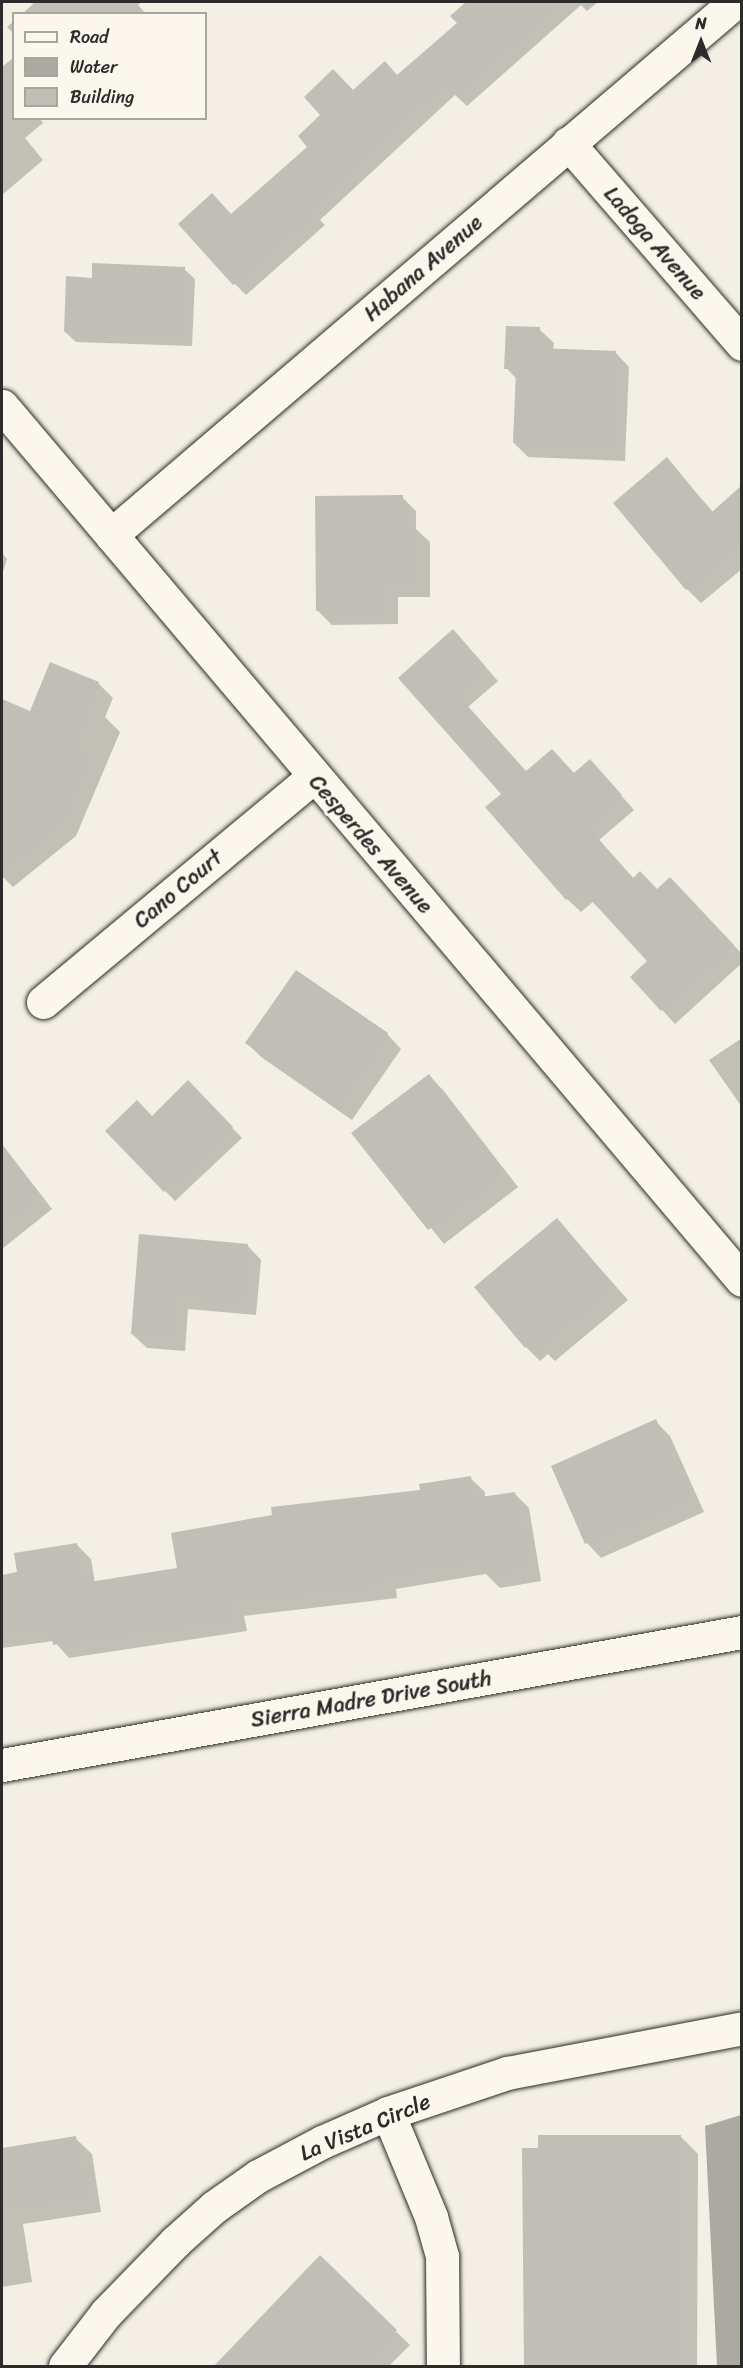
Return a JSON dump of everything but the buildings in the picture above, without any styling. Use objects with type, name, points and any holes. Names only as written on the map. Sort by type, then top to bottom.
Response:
[{"type":"street","name":"Habana Avenue","points":[[111,535],[735,2]]},
{"type":"street","name":"Ladoga Avenue","points":[[568,143],[741,344]]},
{"type":"street","name":"Cesperdes Avenue","points":[[2,406],[313,777],[720,1251],[741,1280]]},
{"type":"street","name":"Cano Court","points":[[43,1002],[313,777]]},
{"type":"street","name":"Sierra Madre Drive South","points":[[2,1766],[741,1632]]},
{"type":"street","name":"La Vista Circle","points":[[65,2367],[106,2313],[176,2241],[214,2207],[258,2176],[388,2113],[507,2073],[741,2028]]},
{"type":"street","points":[[388,2113],[431,2217],[442,2256],[443,2367]]},
{"type":"water","points":[[741,2115],[741,2366],[717,2366],[705,2126]]}]
